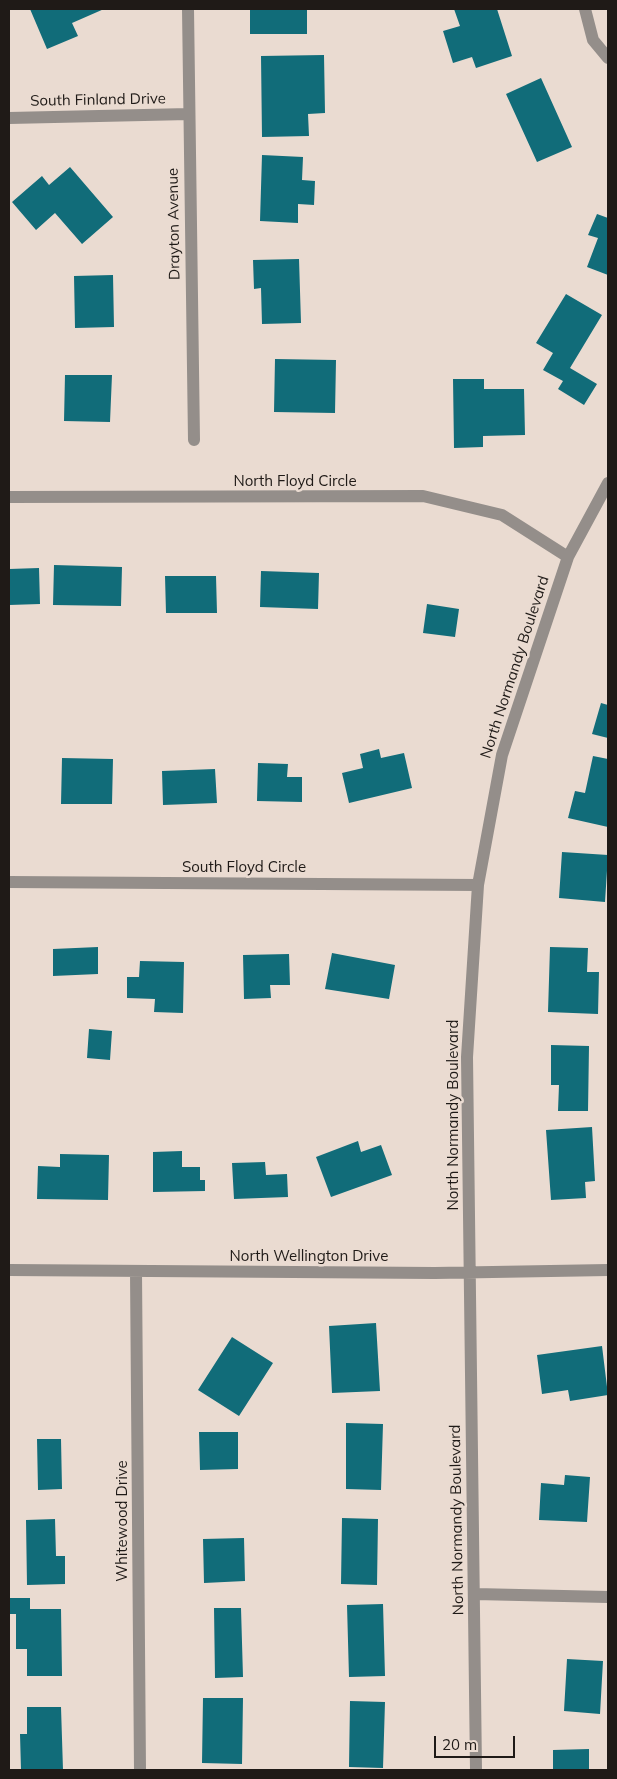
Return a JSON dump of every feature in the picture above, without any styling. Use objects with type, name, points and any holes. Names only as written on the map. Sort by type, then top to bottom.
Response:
[{"type":"street","name":"Drayton Avenue","points":[[188,9],[194,440]]},
{"type":"street","points":[[585,9],[593,40],[608,58]]},
{"type":"street","name":"South Finland Drive","points":[[9,118],[189,114]]},
{"type":"street","name":"North Normandy Boulevard","points":[[476,1770],[467,1057],[478,885],[502,755],[568,556],[608,483]]},
{"type":"street","name":"North Floyd Circle","points":[[9,497],[423,496],[502,515],[568,556]]},
{"type":"street","name":"South Floyd Circle","points":[[9,882],[478,885]]},
{"type":"street","name":"North Wellington Drive","points":[[9,1270],[469,1273],[608,1270]]},
{"type":"street","name":"Whitewood Drive","points":[[136,1272],[140,1770]]},
{"type":"street","points":[[475,1594],[608,1597]]},
{"type":"building","points":[[30,9],[104,9],[72,23],[78,36],[47,49]]},
{"type":"building","points":[[250,9],[307,9],[307,34],[250,34]]},
{"type":"building","points":[[454,9],[497,9],[512,56],[476,68],[472,57],[453,63],[443,31],[460,26]]},
{"type":"building","points":[[324,55],[325,113],[308,114],[309,136],[262,137],[261,56]]},
{"type":"building","points":[[541,78],[572,147],[537,162],[506,94]]},
{"type":"building","points":[[262,155],[303,157],[302,180],[315,181],[314,205],[298,204],[298,223],[260,221]]},
{"type":"building","points":[[70,167],[113,217],[82,244],[55,213],[36,230],[12,202],[42,176],[49,185]]},
{"type":"building","points":[[597,214],[608,218],[608,275],[587,267],[598,238],[588,235]]},
{"type":"building","points":[[299,259],[301,323],[262,324],[261,288],[254,289],[253,260]]},
{"type":"building","points":[[113,275],[114,327],[75,328],[74,276]]},
{"type":"building","points":[[566,294],[602,315],[570,368],[597,384],[584,405],[558,389],[563,381],[543,370],[553,353],[536,343]]},
{"type":"building","points":[[275,359],[336,360],[335,413],[274,412]]},
{"type":"building","points":[[65,375],[112,375],[110,422],[64,421]]},
{"type":"building","points":[[453,379],[484,379],[484,389],[524,389],[525,435],[483,436],[483,447],[454,448]]},
{"type":"building","points":[[54,565],[122,567],[121,606],[53,605]]},
{"type":"building","points":[[39,568],[40,604],[9,605],[9,569]]},
{"type":"building","points":[[261,571],[319,573],[318,609],[260,607]]},
{"type":"building","points":[[165,576],[216,576],[217,613],[166,613]]},
{"type":"building","points":[[427,604],[459,609],[455,637],[423,633]]},
{"type":"building","points":[[601,703],[608,705],[608,738],[592,734]]},
{"type":"building","points":[[379,749],[381,758],[404,753],[412,788],[349,803],[342,773],[363,768],[360,754]]},
{"type":"building","points":[[593,756],[608,759],[608,827],[568,818],[575,791],[585,793]]},
{"type":"building","points":[[62,758],[113,759],[112,804],[61,804]]},
{"type":"building","points":[[258,763],[288,764],[287,777],[302,777],[302,802],[257,801]]},
{"type":"building","points":[[215,769],[217,803],[163,805],[162,771]]},
{"type":"building","points":[[562,852],[608,855],[605,902],[559,898]]},
{"type":"building","points":[[98,947],[98,974],[53,976],[53,949]]},
{"type":"building","points":[[550,947],[588,948],[587,972],[599,972],[598,1014],[548,1012]]},
{"type":"building","points":[[332,953],[395,965],[389,999],[325,989]]},
{"type":"building","points":[[289,954],[290,985],[270,985],[271,998],[244,999],[243,955]]},
{"type":"building","points":[[140,961],[184,962],[183,1013],[154,1012],[155,999],[127,998],[127,977],[139,977]]},
{"type":"building","points":[[89,1029],[112,1031],[110,1060],[87,1058]]},
{"type":"building","points":[[551,1045],[589,1046],[588,1111],[558,1111],[559,1085],[551,1085]]},
{"type":"building","points":[[592,1127],[595,1181],[585,1182],[586,1198],[551,1200],[546,1130]]},
{"type":"building","points":[[358,1141],[361,1152],[381,1145],[392,1175],[331,1197],[316,1157]]},
{"type":"building","points":[[182,1151],[182,1167],[200,1167],[200,1180],[205,1180],[205,1191],[153,1192],[153,1152]]},
{"type":"building","points":[[60,1154],[109,1155],[108,1200],[37,1199],[38,1166],[60,1167]]},
{"type":"building","points":[[265,1162],[266,1175],[287,1174],[288,1197],[234,1199],[232,1163]]},
{"type":"building","points":[[376,1323],[380,1391],[332,1393],[329,1326]]},
{"type":"building","points":[[232,1337],[273,1363],[239,1416],[198,1390]]},
{"type":"building","points":[[602,1346],[608,1395],[570,1401],[568,1390],[542,1394],[537,1355]]},
{"type":"building","points":[[346,1423],[383,1424],[381,1490],[346,1489]]},
{"type":"building","points":[[199,1432],[238,1432],[238,1469],[200,1470]]},
{"type":"building","points":[[37,1439],[61,1439],[62,1489],[38,1490]]},
{"type":"building","points":[[565,1475],[590,1477],[587,1522],[539,1520],[541,1483],[564,1485]]},
{"type":"building","points":[[342,1518],[378,1519],[377,1585],[341,1584]]},
{"type":"building","points":[[55,1519],[56,1556],[65,1556],[65,1584],[27,1585],[26,1520]]},
{"type":"building","points":[[244,1538],[245,1581],[204,1583],[203,1539]]},
{"type":"building","points":[[9,1598],[30,1598],[30,1609],[61,1609],[62,1676],[27,1676],[27,1649],[16,1649],[16,1614],[9,1614]]},
{"type":"building","points":[[383,1604],[385,1676],[349,1677],[347,1605]]},
{"type":"building","points":[[214,1608],[241,1608],[243,1677],[215,1678]]},
{"type":"building","points":[[567,1659],[603,1661],[600,1714],[564,1711]]},
{"type":"building","points":[[203,1698],[243,1698],[242,1764],[202,1763]]},
{"type":"building","points":[[350,1701],[385,1702],[383,1768],[349,1767]]},
{"type":"building","points":[[27,1707],[61,1707],[63,1770],[21,1770],[20,1734],[27,1734]]},
{"type":"building","points":[[589,1749],[589,1770],[553,1770],[553,1750]]}]
